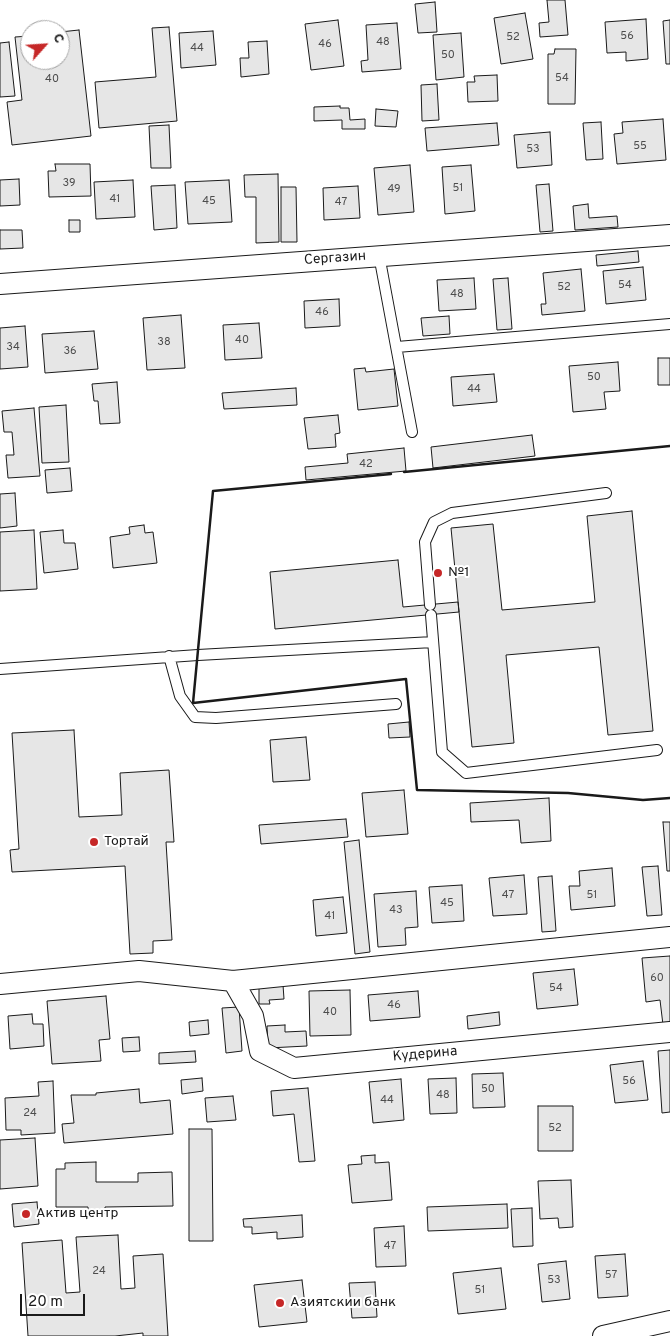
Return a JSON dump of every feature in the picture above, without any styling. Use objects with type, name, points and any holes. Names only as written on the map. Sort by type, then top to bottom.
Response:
[{"type":"street","name":"Сергазин","points":[[0,284],[670,235]]},
{"type":"street","points":[[0,984],[138,971],[233,980],[670,937]]},
{"type":"street","name":"Кудерина","points":[[233,980],[253,1016],[260,1051],[294,1068],[670,1032]]},
{"type":"street","points":[[603,1336],[670,1322]]},
{"type":"lane","points":[[379,255],[412,432]]},
{"type":"lane","points":[[397,347],[670,324]]},
{"type":"lane","points":[[606,493],[452,513],[434,522],[425,542],[442,752],[466,773],[657,750]]},
{"type":"lane","points":[[0,669],[168,656],[432,642]]},
{"type":"lane","points":[[168,656],[180,696],[195,717],[216,718],[396,704]]},
{"type":"building","points":[[547,0],[565,0],[568,35],[540,37],[539,23],[549,22]]},
{"type":"building","points":[[435,2],[437,32],[418,33],[415,4]]},
{"type":"building","points":[[525,13],[533,59],[501,64],[494,18]]},
{"type":"building","points":[[646,19],[648,59],[626,61],[626,52],[607,53],[605,22]]},
{"type":"building","points":[[338,20],[344,66],[311,70],[305,24]]},
{"type":"building","points":[[670,20],[670,64],[666,64],[663,21]]},
{"type":"building","points":[[397,23],[401,69],[362,72],[361,61],[368,60],[366,25]]},
{"type":"building","points":[[169,27],[177,121],[99,128],[95,82],[156,77],[152,28]]},
{"type":"building","points":[[79,30],[91,136],[12,145],[7,102],[22,100],[15,37],[20,37],[20,70],[70,70],[70,31]]},
{"type":"building","points":[[213,31],[216,65],[181,68],[179,33]]},
{"type":"building","points":[[461,33],[464,77],[436,80],[433,35]]},
{"type":"building","points":[[267,41],[269,74],[241,77],[240,58],[249,58],[248,42]]},
{"type":"building","points":[[9,42],[15,96],[0,97],[0,43]]},
{"type":"building","points":[[555,49],[576,49],[575,104],[548,104],[548,54],[554,54]]},
{"type":"building","points":[[497,75],[498,101],[468,102],[467,82],[475,82],[474,76]]},
{"type":"building","points":[[437,84],[439,120],[422,121],[421,85]]},
{"type":"building","points":[[340,106],[340,108],[349,108],[350,120],[365,119],[365,129],[342,129],[342,120],[314,121],[314,107]]},
{"type":"building","points":[[376,109],[398,111],[396,127],[375,126]]},
{"type":"building","points":[[663,119],[666,160],[617,164],[614,134],[623,133],[622,122]]},
{"type":"building","points":[[601,122],[603,159],[586,160],[583,123]]},
{"type":"building","points":[[497,123],[499,145],[427,151],[425,128]]},
{"type":"building","points":[[169,125],[171,168],[151,168],[149,126]]},
{"type":"building","points":[[550,132],[552,165],[517,168],[514,135]]},
{"type":"building","points":[[55,164],[90,164],[91,196],[49,197],[48,171],[56,171]]},
{"type":"building","points":[[410,165],[414,212],[378,215],[374,168]]},
{"type":"building","points":[[471,165],[475,211],[445,214],[442,167]]},
{"type":"building","points":[[278,174],[279,242],[256,243],[256,197],[245,197],[244,175]]},
{"type":"building","points":[[19,179],[20,205],[0,206],[0,180]]},
{"type":"building","points":[[133,180],[135,217],[96,219],[94,182]]},
{"type":"building","points":[[229,180],[232,222],[188,224],[185,182]]},
{"type":"building","points":[[549,184],[553,231],[540,232],[536,185]]},
{"type":"building","points":[[175,185],[177,228],[154,230],[151,186]]},
{"type":"building","points":[[358,186],[360,218],[324,220],[323,188]]},
{"type":"building","points":[[281,187],[296,187],[297,242],[281,242]]},
{"type":"building","points":[[588,204],[589,218],[617,216],[618,227],[575,230],[573,206]]},
{"type":"building","points":[[69,220],[80,220],[80,232],[69,232]]},
{"type":"building","points":[[0,230],[22,230],[23,248],[0,249]]},
{"type":"building","points":[[638,251],[639,262],[597,266],[596,255]]},
{"type":"building","points":[[643,267],[646,300],[606,304],[603,271]]},
{"type":"building","points":[[581,269],[585,311],[542,315],[541,304],[546,304],[543,273]]},
{"type":"building","points":[[474,278],[476,309],[439,311],[437,280]]},
{"type":"building","points":[[508,278],[512,329],[497,330],[493,279]]},
{"type":"building","points":[[339,299],[340,326],[305,328],[304,301]]},
{"type":"building","points":[[181,315],[185,368],[147,370],[143,318]]},
{"type":"building","points":[[449,316],[450,334],[423,336],[421,318]]},
{"type":"building","points":[[259,323],[262,358],[225,360],[223,325]]},
{"type":"building","points":[[25,326],[28,367],[0,369],[0,328]]},
{"type":"building","points":[[94,331],[98,369],[45,373],[42,334]]},
{"type":"building","points":[[658,358],[670,358],[670,385],[658,385]]},
{"type":"building","points":[[618,362],[620,391],[604,392],[606,409],[573,412],[569,366]]},
{"type":"building","points":[[365,368],[366,372],[394,369],[398,406],[358,410],[354,369]]},
{"type":"building","points":[[494,374],[497,402],[453,406],[451,377]]},
{"type":"building","points":[[117,382],[120,423],[100,424],[98,401],[94,401],[92,384]]},
{"type":"building","points":[[296,388],[297,405],[224,409],[222,393]]},
{"type":"building","points":[[66,405],[69,462],[42,463],[39,407]]},
{"type":"building","points":[[34,408],[40,476],[8,478],[6,455],[14,455],[12,432],[4,432],[2,411]]},
{"type":"building","points":[[338,415],[340,433],[335,434],[336,447],[308,449],[304,418]]},
{"type":"building","points":[[532,435],[535,456],[433,468],[431,447]]},
{"type":"building","points":[[404,448],[406,471],[306,480],[305,467],[348,463],[347,454]]},
{"type":"building","points":[[70,468],[72,491],[47,493],[45,470]]},
{"type":"building","points":[[15,493],[17,526],[0,528],[0,494]]},
{"type":"building","name":"№1","points":[[632,511],[653,731],[608,735],[599,647],[506,655],[514,743],[472,747],[451,528],[493,524],[502,610],[595,602],[587,516]]},
{"type":"building","points":[[144,525],[145,533],[153,532],[157,563],[113,568],[110,537],[130,534],[129,527]]},
{"type":"building","points":[[34,530],[37,589],[0,591],[0,532]]},
{"type":"building","points":[[63,530],[64,543],[75,543],[78,569],[44,573],[40,532]]},
{"type":"building","points":[[398,560],[403,607],[458,602],[459,612],[275,629],[270,572]]},
{"type":"building","points":[[409,722],[410,737],[389,738],[388,724]]},
{"type":"building","name":"Тортай","points":[[74,730],[79,817],[122,815],[120,773],[169,770],[174,842],[166,842],[172,940],[153,941],[153,953],[130,954],[125,866],[12,872],[10,850],[19,849],[12,733]]},
{"type":"building","points":[[306,737],[310,780],[273,782],[270,740]]},
{"type":"building","points":[[404,790],[408,834],[366,837],[362,793]]},
{"type":"building","points":[[549,798],[551,841],[521,843],[519,820],[471,822],[470,803]]},
{"type":"building","points":[[346,819],[348,837],[261,844],[259,825]]},
{"type":"building","points":[[663,822],[670,822],[670,871],[667,871]]},
{"type":"building","points":[[359,840],[370,952],[355,954],[344,842]]},
{"type":"building","points":[[658,866],[662,915],[647,916],[642,867]]},
{"type":"building","points":[[612,868],[615,906],[571,910],[569,886],[580,886],[579,871]]},
{"type":"building","points":[[524,875],[527,914],[493,916],[489,878]]},
{"type":"building","points":[[552,876],[556,931],[542,932],[538,877]]},
{"type":"building","points":[[462,885],[464,921],[432,923],[429,887]]},
{"type":"building","points":[[416,891],[418,927],[405,928],[406,945],[378,947],[374,894]]},
{"type":"building","points":[[343,897],[347,933],[316,936],[313,900]]},
{"type":"building","points":[[670,956],[670,1024],[663,1025],[660,1000],[646,1002],[642,958]]},
{"type":"building","points":[[574,969],[578,1005],[537,1009],[533,973]]},
{"type":"building","points":[[283,985],[284,999],[269,1000],[270,1004],[259,1004],[259,986]]},
{"type":"building","points":[[350,990],[351,1035],[310,1036],[309,991]]},
{"type":"building","points":[[418,991],[420,1017],[370,1021],[368,995]]},
{"type":"building","points":[[106,996],[110,1039],[99,1040],[101,1061],[52,1064],[47,1001]]},
{"type":"building","points":[[239,1007],[242,1051],[226,1053],[222,1008]]},
{"type":"building","points":[[499,1012],[500,1025],[468,1029],[467,1016]]},
{"type":"building","points":[[32,1014],[33,1024],[43,1024],[44,1046],[10,1049],[8,1016]]},
{"type":"building","points":[[208,1020],[209,1034],[190,1036],[189,1022]]},
{"type":"building","points":[[285,1025],[285,1032],[306,1031],[307,1046],[268,1048],[267,1026]]},
{"type":"building","points":[[139,1037],[140,1051],[123,1052],[122,1038]]},
{"type":"building","points":[[670,1050],[670,1112],[662,1113],[658,1051]]},
{"type":"building","points":[[195,1051],[196,1062],[159,1064],[159,1053]]},
{"type":"building","points":[[643,1061],[648,1100],[615,1103],[610,1065]]},
{"type":"building","points":[[503,1073],[505,1107],[473,1108],[472,1074]]},
{"type":"building","points":[[202,1078],[203,1091],[182,1094],[181,1080]]},
{"type":"building","points":[[456,1078],[457,1113],[430,1114],[428,1079]]},
{"type":"building","points":[[401,1079],[404,1120],[373,1123],[369,1082]]},
{"type":"building","points":[[53,1081],[55,1133],[21,1135],[21,1130],[6,1130],[5,1098],[39,1096],[38,1082]]},
{"type":"building","points":[[308,1088],[315,1161],[299,1162],[294,1114],[273,1116],[271,1091]]},
{"type":"building","points":[[139,1089],[140,1103],[170,1100],[173,1134],[64,1143],[62,1124],[74,1123],[71,1095],[96,1095],[96,1093]]},
{"type":"building","points":[[233,1096],[236,1120],[207,1122],[205,1098]]},
{"type":"building","points":[[538,1106],[573,1106],[573,1151],[538,1151]]},
{"type":"building","points":[[189,1129],[212,1129],[213,1241],[189,1241]]},
{"type":"building","points":[[35,1138],[38,1186],[0,1189],[0,1140]]},
{"type":"building","points":[[375,1155],[375,1163],[389,1162],[392,1200],[352,1203],[348,1165],[362,1164],[361,1156]]},
{"type":"building","points":[[96,1162],[96,1182],[138,1182],[138,1173],[172,1172],[173,1206],[105,1207],[105,1213],[88,1213],[88,1207],[56,1207],[56,1169],[65,1169],[65,1163]]},
{"type":"building","points":[[571,1180],[573,1227],[559,1228],[558,1218],[540,1219],[538,1181]]},
{"type":"building","name":"Актив центр","points":[[37,1202],[39,1224],[14,1227],[12,1204]]},
{"type":"building","points":[[507,1204],[508,1228],[428,1231],[427,1207]]},
{"type":"building","points":[[532,1208],[533,1246],[513,1247],[511,1209]]},
{"type":"building","points":[[302,1215],[303,1237],[277,1239],[277,1232],[252,1234],[252,1227],[244,1227],[243,1219]]},
{"type":"building","points":[[404,1226],[406,1266],[376,1267],[374,1228]]},
{"type":"building","points":[[118,1235],[121,1289],[135,1288],[133,1256],[163,1254],[168,1336],[143,1336],[143,1333],[115,1336],[28,1336],[22,1243],[62,1240],[66,1293],[80,1292],[76,1237]]},
{"type":"building","points":[[625,1254],[628,1296],[598,1298],[595,1256]]},
{"type":"building","points":[[566,1261],[570,1299],[542,1302],[538,1264]]},
{"type":"building","points":[[501,1268],[506,1309],[458,1314],[453,1273]]},
{"type":"building","name":"Азиятскии банк","points":[[302,1280],[307,1322],[259,1327],[254,1285]]},
{"type":"building","points":[[375,1282],[377,1317],[352,1318],[349,1283]]},
{"type":"wall","points":[[404,472],[670,446]]},
{"type":"wall","points":[[391,474],[213,491],[193,703],[406,679],[417,790],[568,793],[643,800],[670,798]]},
{"type":"place","name":"№1","points":[[438,573]]},
{"type":"place","name":"Тортай","points":[[94,842]]},
{"type":"place","name":"Актив центр","points":[[26,1214]]},
{"type":"place","name":"Азиятскии банк","points":[[280,1303]]}]
